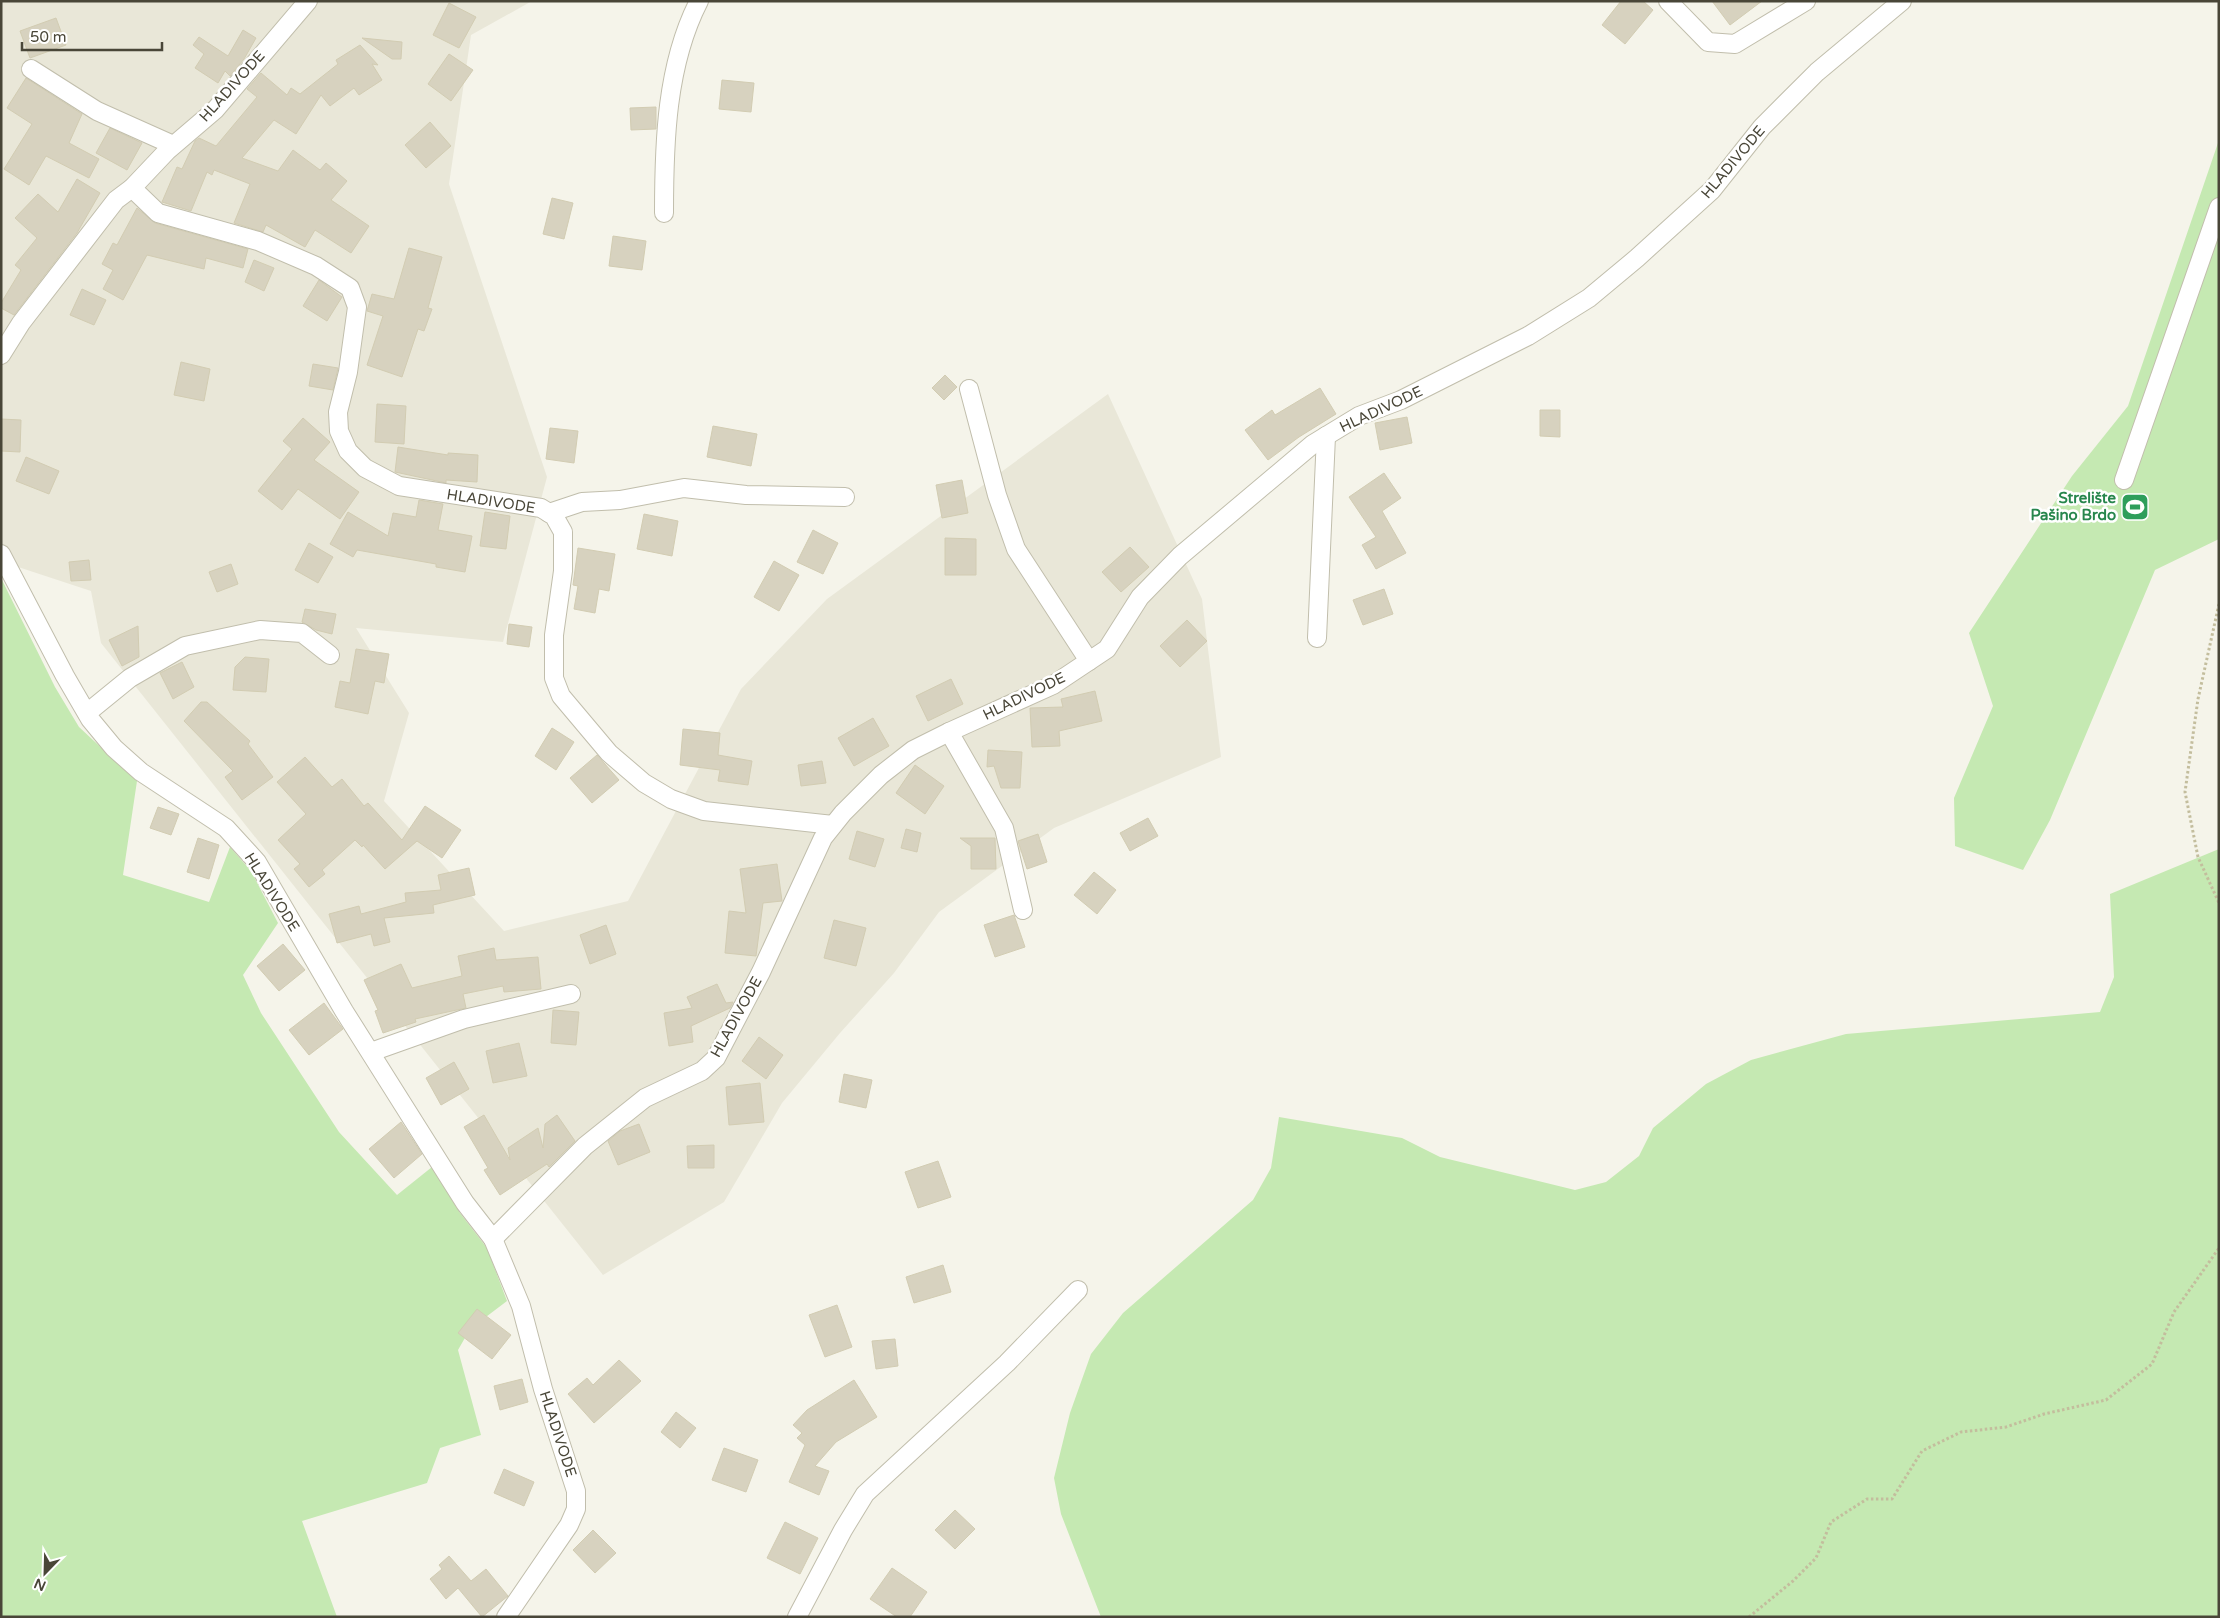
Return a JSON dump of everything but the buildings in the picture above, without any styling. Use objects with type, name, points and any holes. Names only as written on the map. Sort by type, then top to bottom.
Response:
[{"type":"street","name":"HLADIVODE","points":[[1,355],[21,322],[116,200],[132,188],[173,145],[214,110],[308,1]]},
{"type":"street","points":[[664,213],[664,156],[672,88],[677,61],[699,1]]},
{"type":"street","points":[[1668,1],[1708,42],[1735,44],[1806,1]]},
{"type":"street","name":"HLADIVODE","points":[[493,1239],[585,1146],[645,1098],[702,1071],[716,1058],[761,972],[823,838],[842,813],[881,775],[913,750],[1053,685],[1107,649],[1140,597],[1180,556],[1313,444],[1359,416],[1401,400],[1528,336],[1589,298],[1637,258],[1712,190],[1762,127],[1817,72],[1902,1]]},
{"type":"street","points":[[31,68],[97,111],[173,145]]},
{"type":"street","name":"HLADIVODE","points":[[132,188],[158,213],[258,241],[316,266],[350,288],[357,307],[348,372],[338,412],[339,431],[348,451],[365,468],[399,486],[541,508],[554,516],[563,532],[563,571],[554,635],[554,678],[561,696],[609,753],[644,783],[671,799],[704,811],[833,825]]},
{"type":"street","points":[[2124,480],[2219,207]]},
{"type":"street","points":[[969,389],[997,495],[1016,548],[1090,661]]},
{"type":"street","points":[[1317,638],[1326,436]]},
{"type":"street","points":[[549,513],[582,502],[620,500],[684,488],[746,495],[845,497]]},
{"type":"street","name":"HLADIVODE","points":[[1,554],[38,626],[87,713],[114,748],[141,772],[226,828],[257,862],[344,1011],[465,1204],[493,1239],[520,1306],[543,1390],[576,1491],[576,1509],[569,1524],[506,1617]]},
{"type":"street","points":[[87,713],[130,678],[185,646],[260,630],[302,633],[330,655]]},
{"type":"street","points":[[949,732],[1004,828],[1023,910]]},
{"type":"street","points":[[371,1052],[464,1019],[571,994]]},
{"type":"street","points":[[797,1617],[864,1494],[1007,1362],[1078,1290]]},
{"type":"path","points":[[2219,604],[2198,699],[2185,792],[2198,857],[2219,903]]},
{"type":"path","points":[[1749,1617],[1793,1581],[1816,1558],[1831,1522],[1867,1499],[1892,1499],[1922,1452],[1962,1432],[2006,1427],[2044,1414],[2106,1400],[2152,1364],[2174,1312],[2219,1248]]},
{"type":"shaded area","points":[[1,1],[532,1],[471,35],[449,184],[547,477],[503,642],[356,628],[409,713],[384,801],[504,931],[628,901],[741,689],[827,599],[1108,394],[1202,599],[1221,757],[1054,828],[939,912],[894,973],[840,1033],[782,1103],[724,1202],[603,1275],[101,643],[91,591],[6,563],[1,558]]},
{"type":"green space","name":"Strelište Pašino Brdo","points":[[2219,140],[2219,539],[2155,570],[2050,820],[2023,870],[1955,846],[1954,798],[1993,706],[1969,633],[2072,476],[2128,406]]},
{"type":"green space","points":[[1,578],[55,687],[79,727],[137,781],[123,875],[209,902],[230,847],[251,871],[278,923],[243,975],[261,1013],[339,1132],[397,1195],[432,1167],[460,1213],[487,1248],[507,1301],[470,1329],[458,1350],[481,1435],[440,1448],[427,1483],[302,1521],[337,1617],[1,1617]]},
{"type":"green space","points":[[2219,849],[2219,1617],[1101,1617],[1061,1514],[1054,1478],[1070,1413],[1091,1354],[1123,1313],[1253,1200],[1271,1168],[1279,1117],[1402,1138],[1440,1157],[1575,1190],[1606,1182],[1639,1156],[1653,1128],[1706,1084],[1751,1060],[1846,1034],[2100,1012],[2114,977],[2110,894]]},
{"type":"place","name":"Strelište Pašino Brdo","points":[[2135,507]]}]
